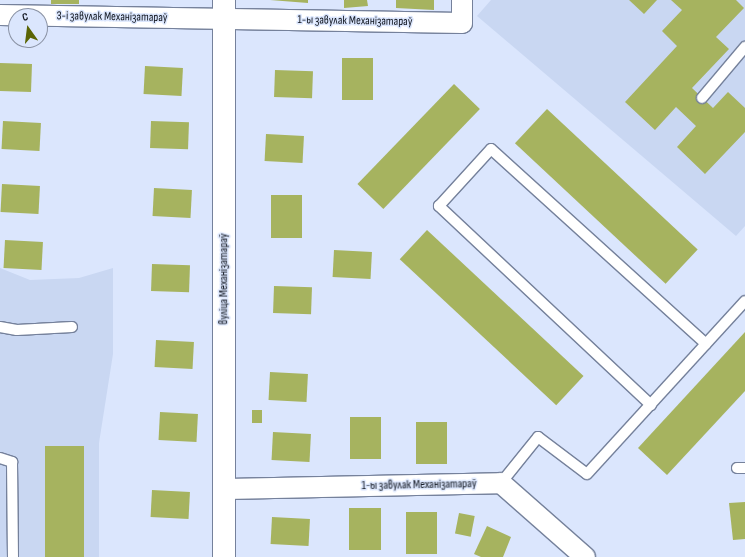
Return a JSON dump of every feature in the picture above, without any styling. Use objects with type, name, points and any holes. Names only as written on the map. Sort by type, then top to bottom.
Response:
[{"type":"main road","name":"вуліца Механізатараў","points":[[224,9],[224,557]]},
{"type":"street","name":"1-ы завулак Механізатараў","points":[[224,9],[462,23],[462,0]]},
{"type":"street","name":"3-і завулак Механізатараў","points":[[0,15],[224,9]]},
{"type":"street","name":"1-ы завулак Механізатараў","points":[[225,489],[501,483]]},
{"type":"street","points":[[501,483],[585,557]]},
{"type":"lane","points":[[702,98],[745,46]]},
{"type":"lane","points":[[651,405],[439,206],[475,166],[491,149],[706,344]]},
{"type":"lane","points":[[501,483],[538,437],[587,474],[745,301]]},
{"type":"lane","points":[[0,327],[17,330],[72,327]]},
{"type":"lane","points":[[0,458],[12,462],[13,557]]},
{"type":"shaded area","points":[[491,0],[745,0],[745,226],[736,236],[477,16]]},
{"type":"shaded area","points":[[0,268],[30,280],[79,278],[113,268],[113,354],[99,443],[99,557],[0,557]]},
{"type":"building","points":[[51,0],[79,0],[79,4],[51,4]]},
{"type":"building","points":[[270,0],[308,0],[308,3]]},
{"type":"building","points":[[344,0],[367,0],[368,6],[344,8]]},
{"type":"building","points":[[396,0],[434,0],[434,10],[396,8]]},
{"type":"building","points":[[629,0],[657,0],[644,14]]},
{"type":"building","points":[[671,0],[736,0],[744,8],[716,37],[729,49],[692,88],[713,108],[728,92],[745,108],[745,132],[705,174],[677,147],[696,126],[676,107],[655,130],[625,102],[677,46],[662,31],[682,10]]},
{"type":"building","points":[[342,58],[373,58],[373,100],[342,100]]},
{"type":"building","points":[[0,63],[32,64],[31,92],[0,91]]},
{"type":"building","points":[[145,66],[183,68],[181,96],[144,94]]},
{"type":"building","points":[[275,70],[313,71],[312,98],[274,97]]},
{"type":"building","points":[[454,84],[480,109],[383,209],[357,184]]},
{"type":"building","points":[[547,109],[698,249],[666,284],[515,143]]},
{"type":"building","points":[[3,121],[41,123],[39,151],[2,149]]},
{"type":"building","points":[[151,121],[189,122],[188,149],[150,148]]},
{"type":"building","points":[[266,134],[304,136],[303,163],[265,161]]},
{"type":"building","points":[[2,184],[40,186],[38,214],[1,212]]},
{"type":"building","points":[[154,188],[192,190],[190,218],[153,216]]},
{"type":"building","points":[[271,195],[302,195],[302,238],[271,238]]},
{"type":"building","points":[[427,230],[584,376],[556,405],[400,259]]},
{"type":"building","points":[[5,240],[43,242],[41,270],[4,268]]},
{"type":"building","points":[[334,250],[372,252],[371,279],[333,277]]},
{"type":"building","points":[[152,264],[190,265],[189,292],[151,291]]},
{"type":"building","points":[[274,286],[312,287],[311,314],[273,313]]},
{"type":"building","points":[[745,332],[745,391],[667,475],[638,448]]},
{"type":"building","points":[[156,340],[194,342],[193,369],[155,367]]},
{"type":"building","points":[[270,372],[308,374],[306,402],[269,400]]},
{"type":"building","points":[[252,410],[262,410],[262,423],[252,423]]},
{"type":"building","points":[[160,412],[198,414],[196,442],[159,440]]},
{"type":"building","points":[[350,417],[381,417],[381,459],[350,459]]},
{"type":"building","points":[[416,422],[447,422],[447,464],[416,464]]},
{"type":"building","points":[[273,432],[311,434],[309,462],[272,460]]},
{"type":"building","points":[[45,446],[84,446],[84,557],[45,557]]},
{"type":"building","points":[[152,490],[190,492],[189,519],[151,517]]},
{"type":"building","points":[[745,502],[745,539],[733,540],[729,503]]},
{"type":"building","points":[[349,508],[381,508],[381,550],[349,550]]},
{"type":"building","points":[[406,512],[437,512],[437,554],[406,554]]},
{"type":"building","points":[[459,513],[475,516],[471,537],[455,534]]},
{"type":"building","points":[[272,517],[310,519],[309,546],[271,544]]},
{"type":"building","points":[[487,526],[511,537],[503,557],[481,557],[474,554]]}]
